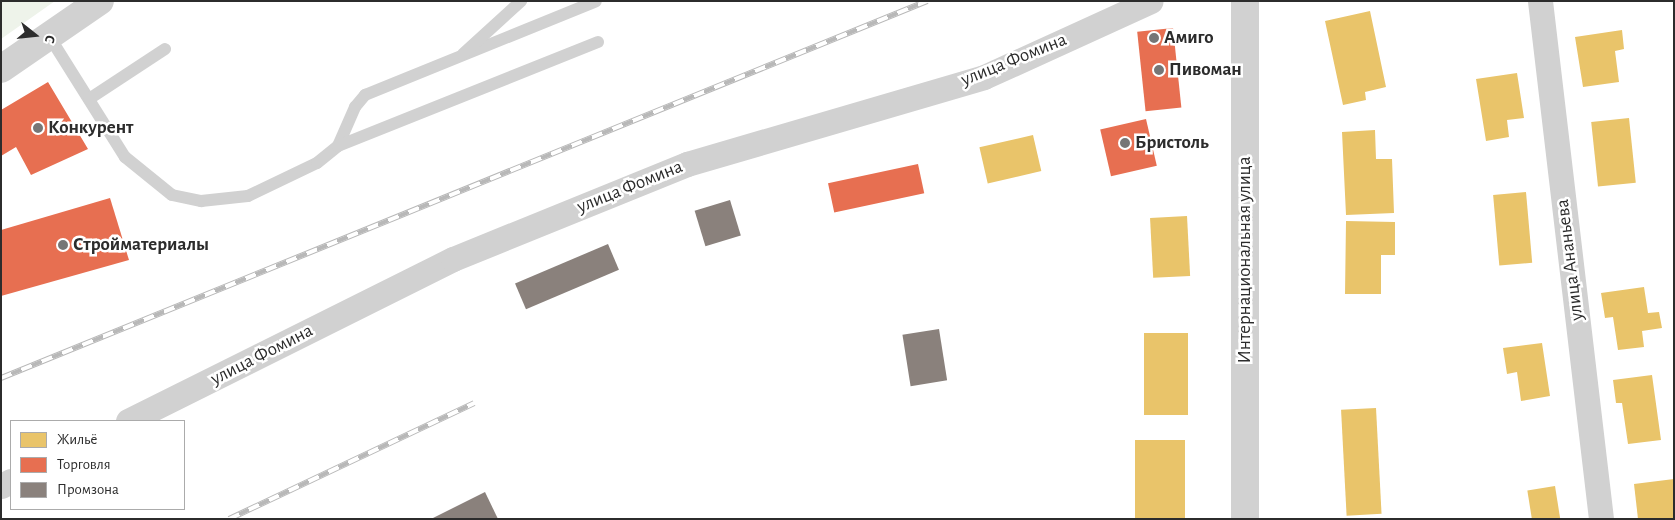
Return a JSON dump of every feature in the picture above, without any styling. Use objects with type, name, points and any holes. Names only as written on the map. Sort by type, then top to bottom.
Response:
[{"type":"street","points":[[1,69],[100,1]]},
{"type":"street","name":"улица Фомина","points":[[130,420],[462,255],[687,164],[984,76],[1151,1]]},
{"type":"street","name":"Интернациональная улица","points":[[1245,1],[1245,519]]},
{"type":"street","name":"улица Ананьева","points":[[1540,1],[1601,519]]},
{"type":"lane","points":[[458,59],[520,1]]},
{"type":"lane","points":[[338,146],[354,107],[365,95],[458,59],[596,1]]},
{"type":"lane","points":[[50,36],[125,157],[172,195],[201,201],[248,196],[317,163],[338,146],[598,42]]},
{"type":"lane","points":[[89,99],[165,49]]},
{"type":"shaded area","points":[[1,1],[55,1],[1,39]]},
{"type":"building: Жильё","points":[[1370,11],[1386,87],[1365,92],[1366,100],[1343,105],[1325,21]]},
{"type":"building: Жильё","points":[[1622,30],[1624,49],[1615,51],[1619,82],[1583,87],[1575,37]]},
{"type":"building: Жильё","points":[[1517,73],[1524,118],[1507,120],[1509,137],[1486,141],[1476,79]]},
{"type":"building: Жильё","points":[[1629,118],[1636,183],[1598,187],[1591,122]]},
{"type":"building: Жильё","points":[[1375,130],[1376,159],[1392,159],[1394,213],[1346,215],[1342,132]]},
{"type":"building: Жильё","points":[[1033,135],[1041,171],[988,183],[979,147]]},
{"type":"building: Жильё","points":[[1526,192],[1532,263],[1499,266],[1493,195]]},
{"type":"building: Жильё","points":[[1187,216],[1190,276],[1153,278],[1150,218]]},
{"type":"building: Жильё","points":[[1346,221],[1395,222],[1395,255],[1381,255],[1381,294],[1345,294]]},
{"type":"building: Жильё","points":[[1644,287],[1648,313],[1659,312],[1662,328],[1642,331],[1644,347],[1618,350],[1613,317],[1605,318],[1601,293]]},
{"type":"building: Жильё","points":[[1144,333],[1188,333],[1188,415],[1144,415]]},
{"type":"building: Жильё","points":[[1542,343],[1550,396],[1521,401],[1517,372],[1507,374],[1503,348]]},
{"type":"building: Жильё","points":[[1652,375],[1661,440],[1628,444],[1622,403],[1616,403],[1613,380]]},
{"type":"building: Жильё","points":[[1376,408],[1382,514],[1347,516],[1341,410]]},
{"type":"building: Жильё","points":[[1135,440],[1185,440],[1185,519],[1135,519]]},
{"type":"building: Жильё","points":[[1674,479],[1674,519],[1638,519],[1634,484]]},
{"type":"building: Жильё","points":[[1555,486],[1560,519],[1532,519],[1527,490]]},
{"type":"building: Торговля","name":"Пивоман","points":[[1173,28],[1181,108],[1146,111],[1137,32]]},
{"type":"building: Торговля","name":"Конкурент","points":[[48,82],[88,149],[31,175],[16,147],[1,156],[1,110]]},
{"type":"building: Торговля","points":[[1146,119],[1157,166],[1111,176],[1100,130]]},
{"type":"building: Торговля","points":[[918,164],[924,193],[834,212],[828,183]]},
{"type":"building: Торговля","name":"Стройматериалы","points":[[110,198],[129,260],[1,296],[1,230]]},
{"type":"building: Промзона","points":[[730,200],[741,235],[705,246],[695,211]]},
{"type":"building: Промзона","points":[[608,244],[619,270],[526,309],[515,283]]},
{"type":"building: Промзона","points":[[939,329],[947,380],[911,386],[902,335]]},
{"type":"building: Промзона","points":[[485,492],[498,519],[431,519]]},
{"type":"railway","points":[[1,378],[927,1]]},
{"type":"railway","points":[[229,519],[474,403]]},
{"type":"place","name":"Амиго","points":[[1154,38]]},
{"type":"place","name":"Пивоман","points":[[1159,70]]},
{"type":"place","name":"Конкурент","points":[[38,128]]},
{"type":"place","name":"Бристоль","points":[[1125,143]]},
{"type":"place","name":"Стройматериалы","points":[[63,245]]}]
